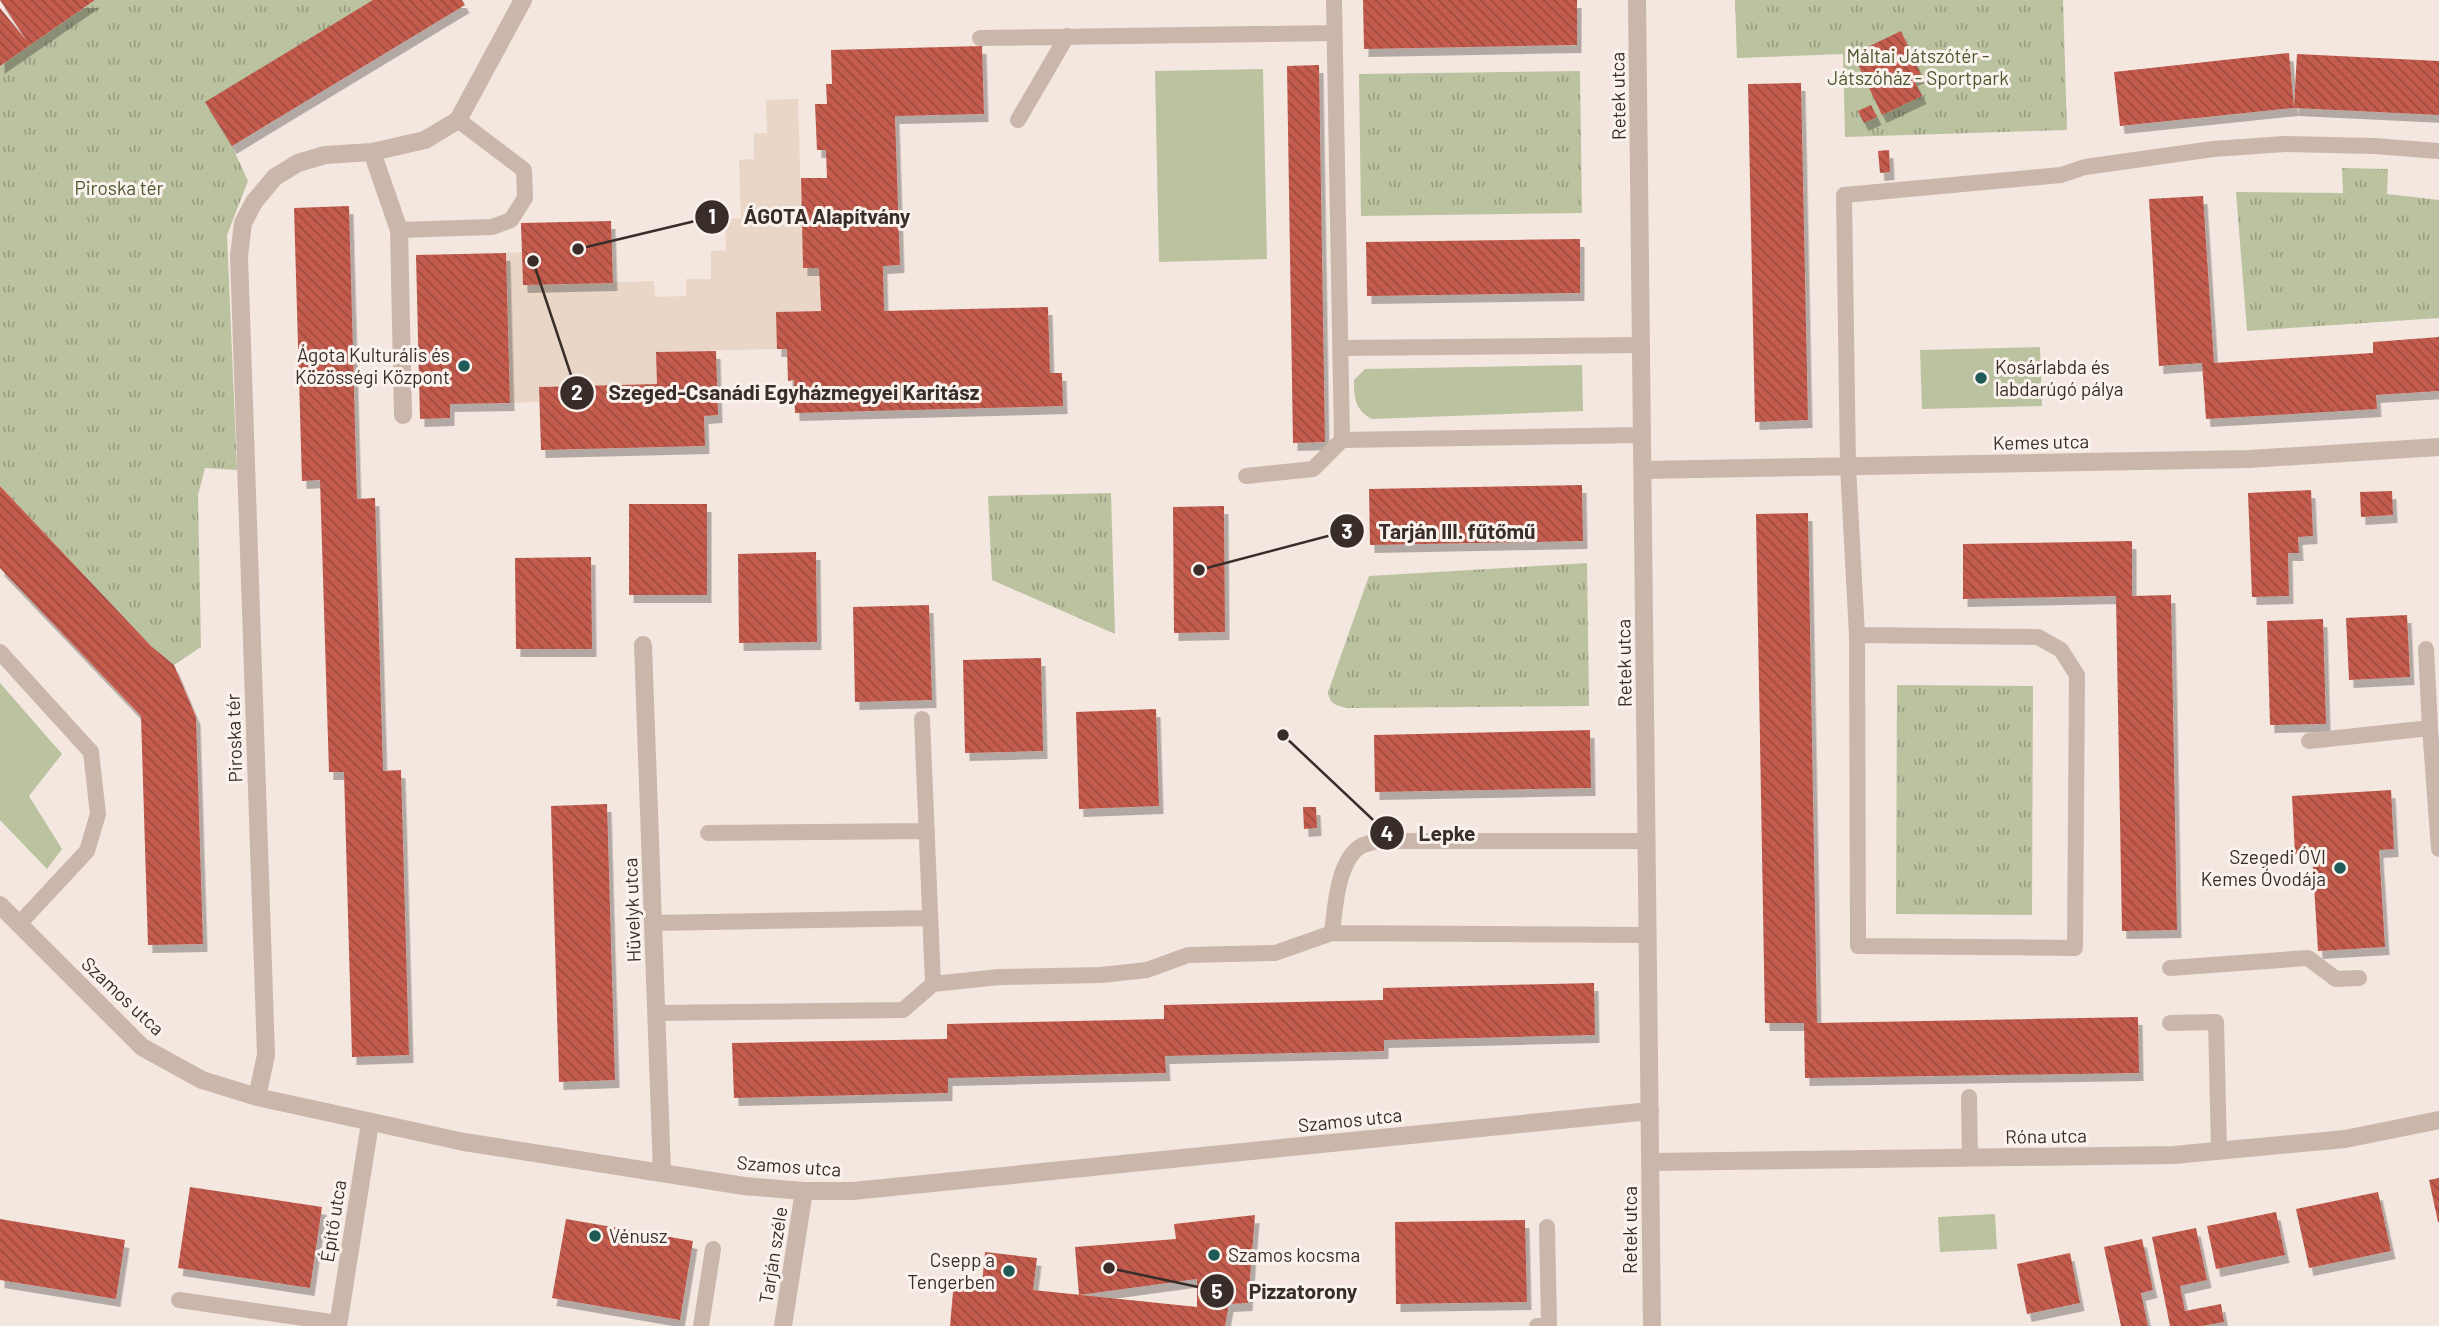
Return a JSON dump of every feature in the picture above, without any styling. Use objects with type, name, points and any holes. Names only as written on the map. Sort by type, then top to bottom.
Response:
[{"type":"street","points":[[403,415],[399,230],[372,152],[425,140],[458,120],[523,0]]},
{"type":"street","name":"Retek utca","points":[[1637,0],[1653,1326]]},
{"type":"street","name":"Piroska tér","points":[[257,1097],[265,1055],[239,257],[243,223],[254,202],[275,177],[298,163],[325,155],[372,152]]},
{"type":"street","name":"Kemes utca","points":[[1643,470],[2249,459],[2439,447]]},
{"type":"street","name":"Hüvelyk utca","points":[[643,645],[662,1173]]},
{"type":"street","name":"Szamos utca","points":[[1,907],[142,1047],[202,1080],[257,1097],[464,1142],[744,1186],[804,1191],[853,1191],[1650,1111]]},
{"type":"street","name":"Róna utca","points":[[1651,1161],[2174,1155],[2345,1139],[2439,1120]]},
{"type":"street","name":"Építő utca","points":[[338,1324],[370,1122]]},
{"type":"street","name":"Tarján széle","points":[[783,1326],[804,1191]]},
{"type":"lane","points":[[1334,0],[1342,440]]},
{"type":"lane","points":[[979,37],[1334,33]]},
{"type":"lane","points":[[1018,120],[1067,36]]},
{"type":"lane","points":[[399,230],[492,227],[511,220],[525,198],[524,170],[458,120]]},
{"type":"lane","points":[[1857,635],[2038,637],[2061,650],[2077,676],[2075,948],[1858,946],[1857,635],[1848,467],[1844,195],[2061,175],[2085,166],[2213,149],[2285,144],[2439,151]]},
{"type":"lane","points":[[1340,348],[1642,345]]},
{"type":"lane","points":[[1246,476],[1313,469],[1342,440],[1642,435]]},
{"type":"lane","points":[[2426,649],[2439,849]]},
{"type":"lane","points":[[0,652],[91,752],[98,814],[87,851],[19,924]]},
{"type":"lane","points":[[922,719],[933,984]]},
{"type":"lane","points":[[2308,741],[2430,727]]},
{"type":"lane","points":[[708,833],[926,831]]},
{"type":"lane","points":[[1332,933],[1336,891],[1348,862],[1359,847],[1376,841],[1647,841]]},
{"type":"lane","points":[[654,923],[930,918]]},
{"type":"lane","points":[[656,1013],[903,1010],[933,984],[999,977],[1101,975],[1147,970],[1188,955],[1275,953],[1332,933],[1648,935]]},
{"type":"lane","points":[[2170,968],[2308,958],[2336,979],[2359,978]]},
{"type":"lane","points":[[2170,1023],[2216,1022],[2219,1151]]},
{"type":"lane","points":[[1969,1097],[1970,1158]]},
{"type":"lane","points":[[1537,1326],[1549,1325],[1547,1227]]},
{"type":"lane","points":[[701,1326],[713,1248]]},
{"type":"lane","points":[[179,1300],[338,1324]]},
{"type":"green space","name":"Piroska tér","points":[[95,0],[373,0],[232,146],[248,181],[227,235],[237,470],[205,468],[198,495],[201,647],[174,665],[151,646],[0,486],[0,66]]},
{"type":"green space","name":"Máltai Játszótér - Játszóház - Sportpark","points":[[1735,0],[2063,0],[2067,130],[1845,137],[1843,54],[1737,58]]},
{"type":"green space","points":[[1263,69],[1267,259],[1159,262],[1155,71]]},
{"type":"green space","points":[[1580,71],[1582,213],[1361,216],[1359,74]]},
{"type":"green space","points":[[2342,168],[2388,169],[2387,194],[2439,200],[2439,318],[2247,331],[2236,192],[2343,193]]},
{"type":"green space","name":"Kosárlabda és labdarúgó pálya","points":[[2040,347],[2042,406],[1922,409],[1920,350]]},
{"type":"green space","points":[[1582,365],[1583,411],[1372,419],[1362,412],[1354,392],[1354,380],[1365,369]]},
{"type":"green space","points":[[1111,493],[1115,634],[992,580],[988,496]]},
{"type":"green space","points":[[1587,563],[1589,706],[1347,708],[1330,700],[1328,692],[1369,576]]},
{"type":"green space","points":[[0,683],[62,754],[29,796],[62,849],[47,869],[0,820]]},
{"type":"green space","points":[[1897,685],[2033,686],[2032,915],[1896,914]]},
{"type":"green space","points":[[1995,1214],[1997,1249],[1940,1252],[1938,1217]]},
{"type":"shaded area","points":[[798,99],[803,268],[819,268],[821,311],[777,312],[777,349],[657,352],[657,384],[539,387],[539,402],[510,403],[506,253],[522,252],[523,285],[654,281],[655,297],[686,296],[686,279],[711,279],[711,251],[726,250],[725,219],[741,218],[739,160],[754,159],[754,134],[767,133],[766,100]]},
{"type":"building","points":[[0,0],[95,0],[0,66],[0,8],[27,41]]},
{"type":"building","points":[[373,0],[462,0],[465,5],[232,146],[205,102]]},
{"type":"building","points":[[1363,0],[1577,0],[1577,45],[1364,49]]},
{"type":"building","points":[[1901,31],[1921,75],[1913,78],[1922,96],[1882,115],[1853,54]]},
{"type":"building","points":[[982,46],[984,114],[895,116],[900,265],[883,266],[884,311],[1048,307],[1050,373],[1062,373],[1063,406],[795,413],[794,380],[788,381],[787,349],[777,349],[776,312],[821,311],[819,268],[803,268],[801,178],[827,178],[826,150],[817,150],[815,104],[827,104],[826,84],[832,84],[831,50]]},
{"type":"building","points":[[2289,53],[2294,108],[2120,126],[2114,72]]},
{"type":"building","points":[[2297,54],[2439,61],[2439,115],[2294,108]]},
{"type":"building","points":[[1319,65],[1325,442],[1293,443],[1287,66]]},
{"type":"building","points":[[1801,83],[1808,420],[1755,422],[1748,84]]},
{"type":"building","points":[[1871,105],[1877,117],[1864,123],[1858,111]]},
{"type":"building","points":[[1889,150],[1890,172],[1880,173],[1878,151]]},
{"type":"building","points":[[2203,196],[2214,363],[2373,353],[2373,342],[2439,337],[2439,391],[2376,395],[2377,409],[2206,419],[2202,363],[2159,366],[2149,199]]},
{"type":"building","points":[[349,206],[357,499],[375,498],[383,771],[401,770],[409,1055],[352,1057],[344,772],[329,772],[320,480],[302,481],[294,208]]},
{"type":"building","points":[[611,221],[613,283],[523,285],[521,223]]},
{"type":"building","points":[[1580,239],[1580,293],[1367,296],[1366,242]]},
{"type":"building","name":"Ágota Kulturális és Közösségi Központ","points":[[506,253],[510,403],[450,404],[450,418],[420,419],[416,255]]},
{"type":"building","points":[[716,351],[718,415],[704,416],[705,446],[541,450],[539,387],[657,384],[656,352]]},
{"type":"building","points":[[1582,485],[1583,541],[1370,545],[1369,489]]},
{"type":"building","points":[[0,486],[151,646],[174,665],[196,717],[203,944],[148,945],[141,716],[0,568]]},
{"type":"building","points":[[2311,490],[2313,536],[2298,537],[2299,553],[2288,553],[2289,596],[2252,597],[2248,493]]},
{"type":"building","points":[[2392,491],[2393,515],[2361,517],[2360,492]]},
{"type":"building","points":[[629,504],[707,504],[707,595],[629,595]]},
{"type":"building","points":[[1224,506],[1225,632],[1174,633],[1173,507]]},
{"type":"building","points":[[1808,513],[1817,1023],[2138,1017],[2139,1073],[1805,1078],[1804,1023],[1765,1023],[1756,514]]},
{"type":"building","points":[[2132,541],[2132,596],[2171,595],[2177,930],[2122,931],[2116,596],[1963,599],[1963,544]]},
{"type":"building","points":[[816,552],[817,642],[739,643],[738,554]]},
{"type":"building","points":[[591,557],[592,649],[516,649],[515,558]]},
{"type":"building","points":[[929,605],[932,700],[855,702],[853,607]]},
{"type":"building","points":[[2407,615],[2410,677],[2349,680],[2346,618]]},
{"type":"building","points":[[2323,619],[2326,724],[2270,725],[2267,621]]},
{"type":"building","points":[[1041,658],[1043,751],[965,753],[963,660]]},
{"type":"building","points":[[1156,709],[1159,806],[1079,809],[1076,712]]},
{"type":"building","points":[[1590,730],[1591,788],[1375,792],[1374,735]]},
{"type":"building","points":[[2391,790],[2394,849],[2379,850],[2385,947],[2318,951],[2312,853],[2295,854],[2292,796]]},
{"type":"building","points":[[607,804],[615,1080],[559,1082],[551,806]]},
{"type":"building","points":[[1303,807],[1316,807],[1317,828],[1304,829]]},
{"type":"building","points":[[1594,983],[1595,1035],[1384,1040],[1384,1051],[1165,1056],[1166,1073],[948,1078],[948,1093],[734,1098],[732,1043],[947,1039],[947,1024],[1164,1019],[1164,1005],[1383,1000],[1383,988]]},
{"type":"building","points":[[2439,1178],[2439,1222],[2438,1222],[2429,1180]]},
{"type":"building","points":[[190,1187],[322,1207],[310,1288],[178,1268]]},
{"type":"building","points":[[2378,1192],[2391,1251],[2309,1268],[2296,1209]]},
{"type":"building","points":[[2276,1212],[2285,1255],[2216,1269],[2207,1226]]},
{"type":"building","points":[[1255,1215],[1248,1303],[1229,1304],[1225,1326],[950,1326],[954,1281],[982,1284],[985,1252],[1037,1258],[1033,1290],[1079,1295],[1075,1247],[1176,1239],[1174,1224]],"holes":[[[1197,1279],[1197,1307],[1080,1295]]]},
{"type":"building","points":[[0,1219],[125,1240],[116,1299],[0,1280]]},
{"type":"building","points":[[566,1219],[693,1241],[680,1320],[552,1298]]},
{"type":"building","points":[[1525,1220],[1527,1302],[1396,1304],[1395,1222]]},
{"type":"building","points":[[2196,1228],[2207,1280],[2180,1286],[2185,1311],[2221,1304],[2224,1322],[2202,1326],[2170,1326],[2152,1237]]},
{"type":"building","points":[[2142,1239],[2153,1290],[2141,1293],[2148,1326],[2121,1326],[2104,1247]]},
{"type":"building","points":[[2070,1253],[2080,1303],[2027,1314],[2017,1264]]},
{"type":"place","name":"ÁGOTA Alapítvány","points":[[578,249]]},
{"type":"place","name":"Szeged-Csanádi Egyházmegyei Karitász","points":[[533,261]]},
{"type":"place","name":"Ágota Kulturális és Közösségi Központ","points":[[464,366]]},
{"type":"place","name":"Kosárlabda és labdarúgó pálya","points":[[1981,378]]},
{"type":"place","name":"Tarján III. fűtőmű","points":[[1199,570]]},
{"type":"place","name":"Lepke","points":[[1283,735]]},
{"type":"place","name":"Szegedi ÓVI Kemes Óvodája","points":[[2340,868]]},
{"type":"place","name":"Vénusz","points":[[595,1236]]},
{"type":"place","name":"Szamos kocsma","points":[[1214,1255]]},
{"type":"place","name":"Pizzatorony","points":[[1109,1268]]},
{"type":"place","name":"Csepp a Tengerben","points":[[1009,1271]]}]
